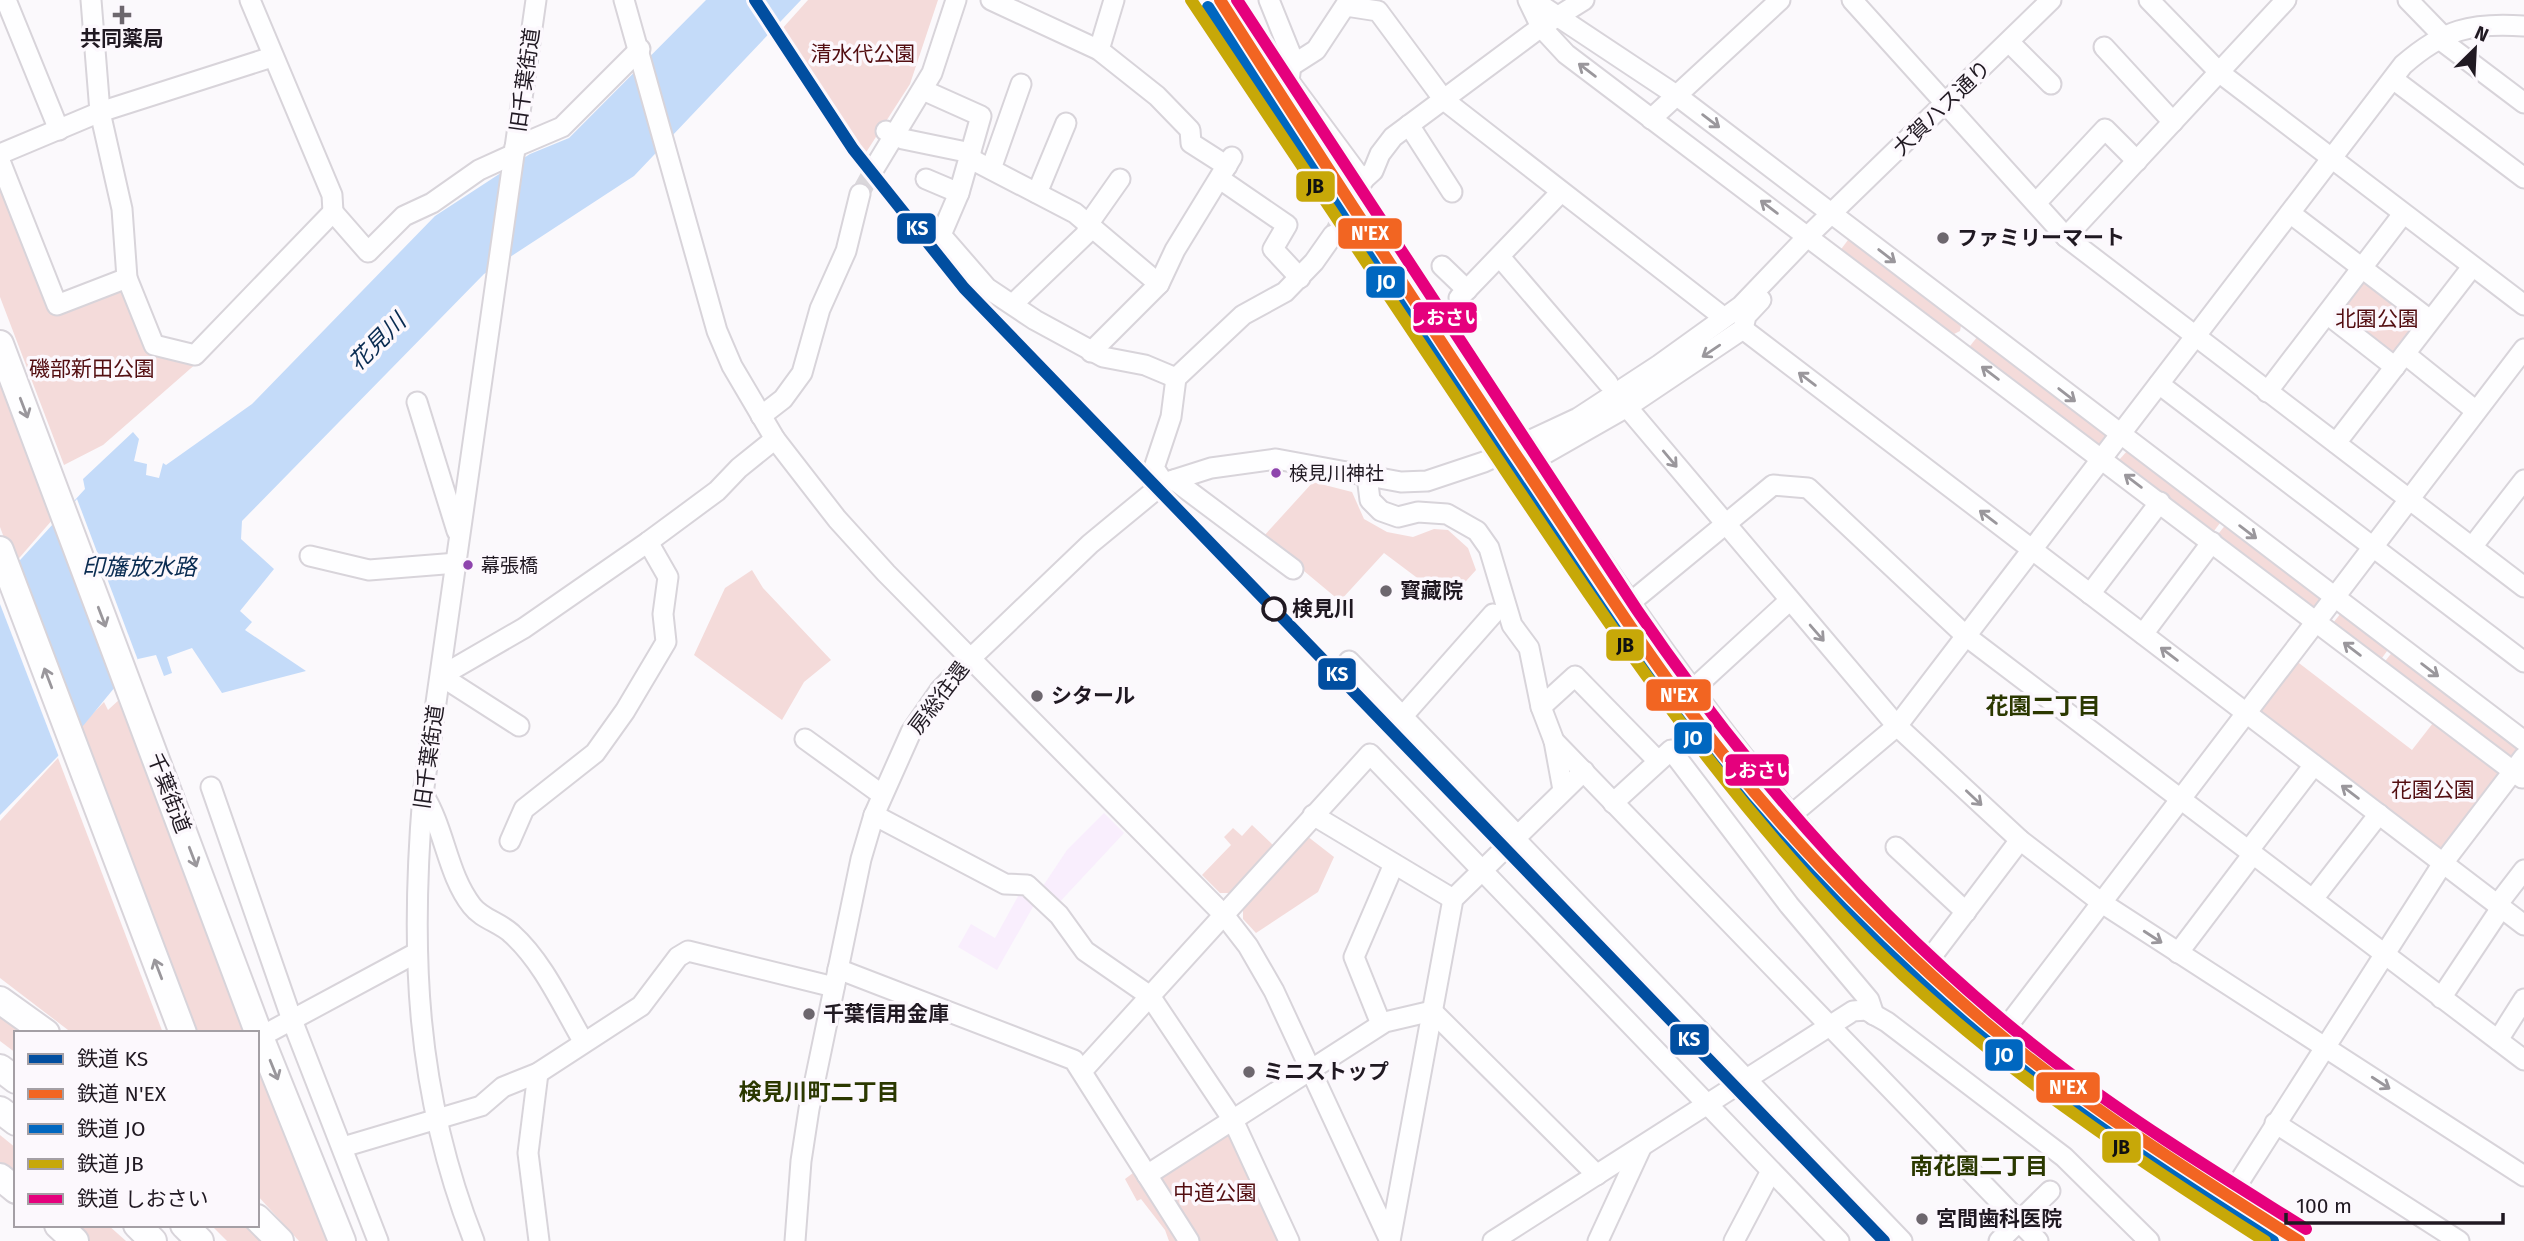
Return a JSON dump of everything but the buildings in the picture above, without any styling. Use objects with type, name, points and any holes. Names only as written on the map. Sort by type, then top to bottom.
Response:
[{"type":"highway","name":"千葉街道","points":[[0,344],[258,1031]]},
{"type":"highway","points":[[4,560],[182,1031]]},
{"type":"highway","points":[[0,1000],[43,1031]]},
{"type":"highway","name":"千葉街道","points":[[260,1037],[342,1241]]},
{"type":"highway","points":[[0,1177],[14,1188]]},
{"type":"highway","points":[[259,1220],[280,1241]]},
{"type":"highway","points":[[60,1227],[75,1241]]},
{"type":"highway","points":[[138,1227],[153,1241]]},
{"type":"highway","points":[[186,1227],[200,1241]]},
{"type":"street","points":[[6,0],[60,130]]},
{"type":"street","points":[[91,0],[100,112],[122,209],[127,278],[154,345],[195,355],[333,212]]},
{"type":"street","points":[[250,0],[332,195],[333,212],[368,252],[404,216],[432,202],[479,170],[562,127],[641,52],[624,0]]},
{"type":"street","name":"旧千葉街道","points":[[474,1241],[437,1121],[425,1067],[416,953],[423,794],[536,0]]},
{"type":"street","points":[[875,167],[890,133],[923,90],[937,63],[956,0]]},
{"type":"street","points":[[991,0],[1099,50],[1157,96],[1190,130],[1191,143],[1226,167],[1287,225],[1273,249],[1300,278]]},
{"type":"street","points":[[1099,50],[1115,0]]},
{"type":"street","points":[[1269,0],[1289,48],[1289,81],[1357,186],[1373,171],[1380,154],[1394,137],[1569,6]]},
{"type":"street","points":[[1804,241],[1775,260],[1718,313],[1572,406],[1516,432],[1691,691],[1790,816],[1843,876],[1929,961],[2006,1028],[2088,1091],[2234,1190],[2443,863],[2521,769],[2316,621],[1957,348],[1804,241],[1651,118],[1566,54],[1541,27],[1531,0],[1569,6],[1676,95],[2524,741]]},
{"type":"street","points":[[1651,118],[1780,0]]},
{"type":"street","points":[[1852,0],[2066,237],[2524,587]]},
{"type":"street","name":"大賀ハス通り","points":[[1804,241],[2052,0]]},
{"type":"street","points":[[2149,0],[2220,73],[2524,305]]},
{"type":"street","points":[[2066,237],[2286,0]]},
{"type":"street","points":[[2408,0],[2440,37],[2524,103]]},
{"type":"street","points":[[1291,65],[1316,50],[1348,3],[1378,11],[1444,100],[1718,313]]},
{"type":"street","points":[[1790,816],[1897,726],[2403,65],[2440,37],[2480,26],[2524,26]]},
{"type":"street","points":[[2009,42],[2051,84]]},
{"type":"street","points":[[2104,47],[2173,122]]},
{"type":"street","name":"房総往還","points":[[641,52],[717,331],[732,366],[775,439],[836,519],[971,658],[940,690],[911,732],[881,794],[874,815],[836,978],[801,1161],[795,1241]]},
{"type":"street","points":[[0,154],[100,112],[272,57]]},
{"type":"street","points":[[2393,79],[2524,178]]},
{"type":"street","points":[[991,169],[1021,84]]},
{"type":"street","points":[[923,90],[981,116],[960,193],[941,235],[987,288],[1091,352],[1144,365],[1177,378]]},
{"type":"street","points":[[1037,193],[1066,123]]},
{"type":"street","points":[[1409,125],[1452,192]]},
{"type":"street","points":[[2036,203],[2105,129],[2137,161]]},
{"type":"street","points":[[890,133],[970,155],[1089,223],[1159,284]]},
{"type":"street","points":[[0,161],[57,305],[127,278]]},
{"type":"street","points":[[1091,352],[1159,284],[1175,250],[1226,167]]},
{"type":"street","points":[[926,179],[960,193]]},
{"type":"street","points":[[1013,304],[1086,234],[1089,223],[1120,179]]},
{"type":"street","points":[[1442,266],[1463,294],[1561,191]]},
{"type":"street","points":[[761,416],[783,399],[802,373],[820,309],[846,251],[860,194]]},
{"type":"street","points":[[2290,214],[2430,320]]},
{"type":"street","points":[[2267,392],[2403,214]]},
{"type":"street","points":[[1293,569],[1169,482],[1154,468],[1171,417],[1177,378],[1242,315],[1285,292],[1300,278],[1333,235]]},
{"type":"street","points":[[1534,460],[1627,407],[1743,329],[1746,316],[1790,271],[1804,241]]},
{"type":"street","points":[[1390,1241],[1275,991],[1248,946],[1224,915],[971,658],[1090,544],[1169,482],[1211,468],[1276,460],[1401,482],[1427,481],[1484,462],[1578,418],[1659,365],[1741,306],[1804,241]]},
{"type":"street","points":[[1500,257],[1608,383]]},
{"type":"street","points":[[2336,443],[2472,267]]},
{"type":"street","points":[[2327,314],[2476,411]]},
{"type":"street","points":[[1957,348],[1976,324]]},
{"type":"street","points":[[1743,329],[2524,925]]},
{"type":"street","points":[[2006,1028],[2524,349]]},
{"type":"street","points":[[2159,384],[2524,662]]},
{"type":"street","points":[[417,402],[460,539]]},
{"type":"street","points":[[1627,407],[1897,726],[2020,841],[2102,903],[2524,1175]]},
{"type":"street","points":[[519,726],[441,676],[524,628],[648,542],[717,491],[739,468],[775,439]]},
{"type":"street","points":[[1367,476],[1370,500],[1381,511],[1398,517],[1418,512],[1447,514],[1477,531],[1489,548],[1512,625],[1529,648],[1541,707],[1554,741],[1563,790]]},
{"type":"street","points":[[2472,547],[2524,480]]},
{"type":"street","points":[[1631,602],[1773,485],[1808,488],[1966,636],[2524,1060]]},
{"type":"street","points":[[2090,594],[2160,502]]},
{"type":"street","points":[[510,841],[524,809],[595,753],[625,711],[666,642],[663,614],[668,577],[648,542]]},
{"type":"street","points":[[2143,634],[2212,542]]},
{"type":"street","points":[[310,556],[369,570],[457,563]]},
{"type":"street","points":[[1691,691],[1789,601]]},
{"type":"street","points":[[1402,717],[1493,614]]},
{"type":"street","points":[[1349,661],[1902,1241]]},
{"type":"street","points":[[1541,707],[1575,676],[1658,761]]},
{"type":"street","points":[[805,739],[881,794]]},
{"type":"street","points":[[1554,741],[1832,1025],[2038,1241]]},
{"type":"street","points":[[1613,803],[1671,750],[1789,905],[1869,1000],[1874,1015]]},
{"type":"street","points":[[1082,1071],[1370,754],[1839,1241]]},
{"type":"street","points":[[2178,953],[2314,765]]},
{"type":"street","points":[[1390,1241],[1453,899],[1584,771]]},
{"type":"street","points":[[211,787],[292,1020],[378,1241]]},
{"type":"street","points":[[423,794],[437,817],[456,876],[473,907],[512,933],[541,970],[583,1041]]},
{"type":"street","points":[[2313,899],[2379,814]]},
{"type":"street","points":[[874,815],[1005,884],[1027,885],[1059,915],[1085,951],[1150,996],[1233,1120],[1289,1241]]},
{"type":"street","points":[[1313,815],[1453,899]]},
{"type":"street","points":[[1929,961],[2020,841]]},
{"type":"street","points":[[1896,847],[1965,912]]},
{"type":"street","points":[[1381,1024],[1354,957],[1394,864]]},
{"type":"street","points":[[2441,998],[2524,870]]},
{"type":"street","points":[[343,1147],[469,1112],[503,1087],[538,1073],[640,1006],[678,957],[688,951],[836,978],[1074,1060],[1189,1241]]},
{"type":"street","points":[[260,1037],[416,953]]},
{"type":"street","points":[[2498,1040],[2524,999]]},
{"type":"street","points":[[1493,1241],[1853,1011],[1866,1010],[2064,1157],[2148,1241]]},
{"type":"street","points":[[1147,1174],[1381,1024],[1432,1011]]},
{"type":"street","points":[[1432,1011],[1597,1175]]},
{"type":"street","points":[[538,1073],[528,1153],[539,1241]]},
{"type":"street","points":[[2275,1123],[2459,1241]]},
{"type":"street","points":[[1598,1241],[1641,1148]]},
{"type":"street","points":[[1734,1241],[1771,1171]]},
{"type":"street","points":[[1999,1241],[2050,1191]]},
{"type":"shaded area","points":[[1104,813],[1124,833],[1055,907],[1039,892],[1067,850]]},
{"type":"shaded area","points":[[1022,889],[1038,898],[997,970],[958,947],[971,924],[995,938]]},
{"type":"green space","name":"清水代公園","points":[[808,0],[938,0],[910,84],[865,154],[781,30]]},
{"type":"green space","name":"磯部新田公園","points":[[0,181],[54,313],[118,288],[125,291],[150,351],[198,362],[103,445],[64,465],[0,297]]},
{"type":"green space","points":[[1851,236],[1962,320],[1960,331],[1950,336],[1839,252]]},
{"type":"green space","name":"北園公園","points":[[2365,280],[2419,320],[2397,357],[2336,310]]},
{"type":"green space","points":[[1978,336],[2106,430],[2107,437],[2100,446],[2094,446],[1972,353],[1970,346]]},
{"type":"green space","points":[[0,380],[53,519],[14,564],[0,527]]},
{"type":"green space","points":[[2128,450],[2223,519],[2211,535],[2122,467],[2119,460]]},
{"type":"green space","points":[[1313,482],[1352,492],[1364,519],[1387,532],[1413,537],[1434,529],[1448,530],[1468,548],[1476,570],[1448,601],[1384,553],[1340,601],[1263,537]]},
{"type":"green space","points":[[2227,523],[2321,594],[2322,600],[2315,609],[2309,609],[2215,538]]},
{"type":"green space","points":[[752,570],[763,588],[831,660],[804,682],[782,720],[694,655],[725,588]]},
{"type":"green space","points":[[2341,613],[2390,647],[2379,662],[2333,623]]},
{"type":"green space","points":[[2394,650],[2517,743],[2515,754],[2506,759],[2382,665]]},
{"type":"green space","name":"花園公園","points":[[2295,660],[2412,750],[2433,723],[2497,772],[2498,779],[2445,848],[2436,849],[2260,715],[2259,707]]},
{"type":"green space","points":[[120,699],[249,1031],[192,1031],[76,731],[104,702],[108,710]]},
{"type":"green space","points":[[58,758],[162,1031],[69,1031],[0,978],[0,821]]},
{"type":"green space","points":[[1252,825],[1274,846],[1231,893],[1220,893],[1202,875],[1231,845],[1224,837],[1233,828],[1242,836]]},
{"type":"green space","points":[[1307,836],[1334,857],[1318,892],[1256,933],[1243,919],[1243,906]]},
{"type":"green space","points":[[0,1011],[27,1031],[14,1031],[14,1052],[0,1041]]},
{"type":"green space","points":[[259,1058],[332,1241],[299,1241],[259,1197]]},
{"type":"green space","name":"中道公園","points":[[1227,1131],[1234,1134],[1283,1241],[1197,1241],[1161,1184],[1163,1172]]},
{"type":"green space","points":[[0,1135],[14,1146],[14,1177],[0,1166]]},
{"type":"green space","points":[[1137,1170],[1184,1241],[1169,1241],[1165,1230],[1141,1199],[1137,1201],[1125,1179]]},
{"type":"green space","points":[[73,1227],[110,1227],[126,1241],[89,1241]]},
{"type":"green space","points":[[213,1227],[255,1227],[268,1241],[227,1241]]},
{"type":"water","name":"印旛放水路","points":[[706,0],[801,0],[634,176],[484,274],[242,521],[241,539],[274,569],[240,611],[252,622],[245,630],[306,671],[222,693],[192,648],[167,657],[172,673],[164,676],[156,655],[138,659],[60,754],[0,815],[0,582],[85,489],[83,479],[133,432],[139,439],[134,461],[147,464],[146,475],[159,478],[163,463],[166,465],[252,404],[435,216],[530,154],[569,138]]},
{"type":"pier","points":[[77,499],[139,663],[119,687],[57,521]]},
{"type":"pier","points":[[0,586],[77,736],[59,757],[0,604]]},
{"type":"tunnel","points":[[860,194],[875,167]]},
{"type":"tunnel","points":[[1333,235],[1352,190]]},
{"type":"rail line","name":"KS","points":[[755,0],[853,149],[964,288],[1884,1241]]},
{"type":"rail line","name":"JB","points":[[1191,0],[1636,662],[1685,728],[1788,856],[1844,917],[1903,975],[1988,1049],[2123,1148],[2265,1241]]},
{"type":"rail line","name":"N'EX","points":[[1220,0],[1401,281],[1637,636],[1716,745],[1772,813],[1831,878],[1894,940],[1998,1033],[2124,1127],[2299,1241]]},
{"type":"rail line","name":"しおさい","points":[[1237,0],[1637,610],[1682,674],[1780,798],[1886,914],[2002,1020],[2123,1111],[2306,1229]]},
{"type":"rail line","name":"JO","points":[[1208,7],[1600,607],[1677,717],[1754,813],[1862,928],[2002,1054],[2090,1120],[2273,1241]]},
{"type":"place","name":"共同薬局","points":[[122,15]]},
{"type":"place","name":"ファミリーマート","points":[[1943,238]]},
{"type":"place","name":"検見川神社","points":[[1276,473]]},
{"type":"place","name":"幕張橋","points":[[468,565]]},
{"type":"place","name":"寳藏院","points":[[1386,591]]},
{"type":"place","name":"検見川","points":[[1274,609]]},
{"type":"place","name":"シタール","points":[[1037,696]]},
{"type":"place","name":"千葉信用金庫","points":[[809,1014]]},
{"type":"place","name":"ミニストップ","points":[[1249,1072]]},
{"type":"place","name":"宮間歯科医院","points":[[1922,1219]]},
{"type":"district","name":"花園二丁目","points":[[2043,706]]},
{"type":"district","name":"検見川町二丁目","points":[[819,1092]]},
{"type":"district","name":"南花園二丁目","points":[[1979,1166]]},
{"type":"water label","name":"花見川","points":[[377,342]]}]
